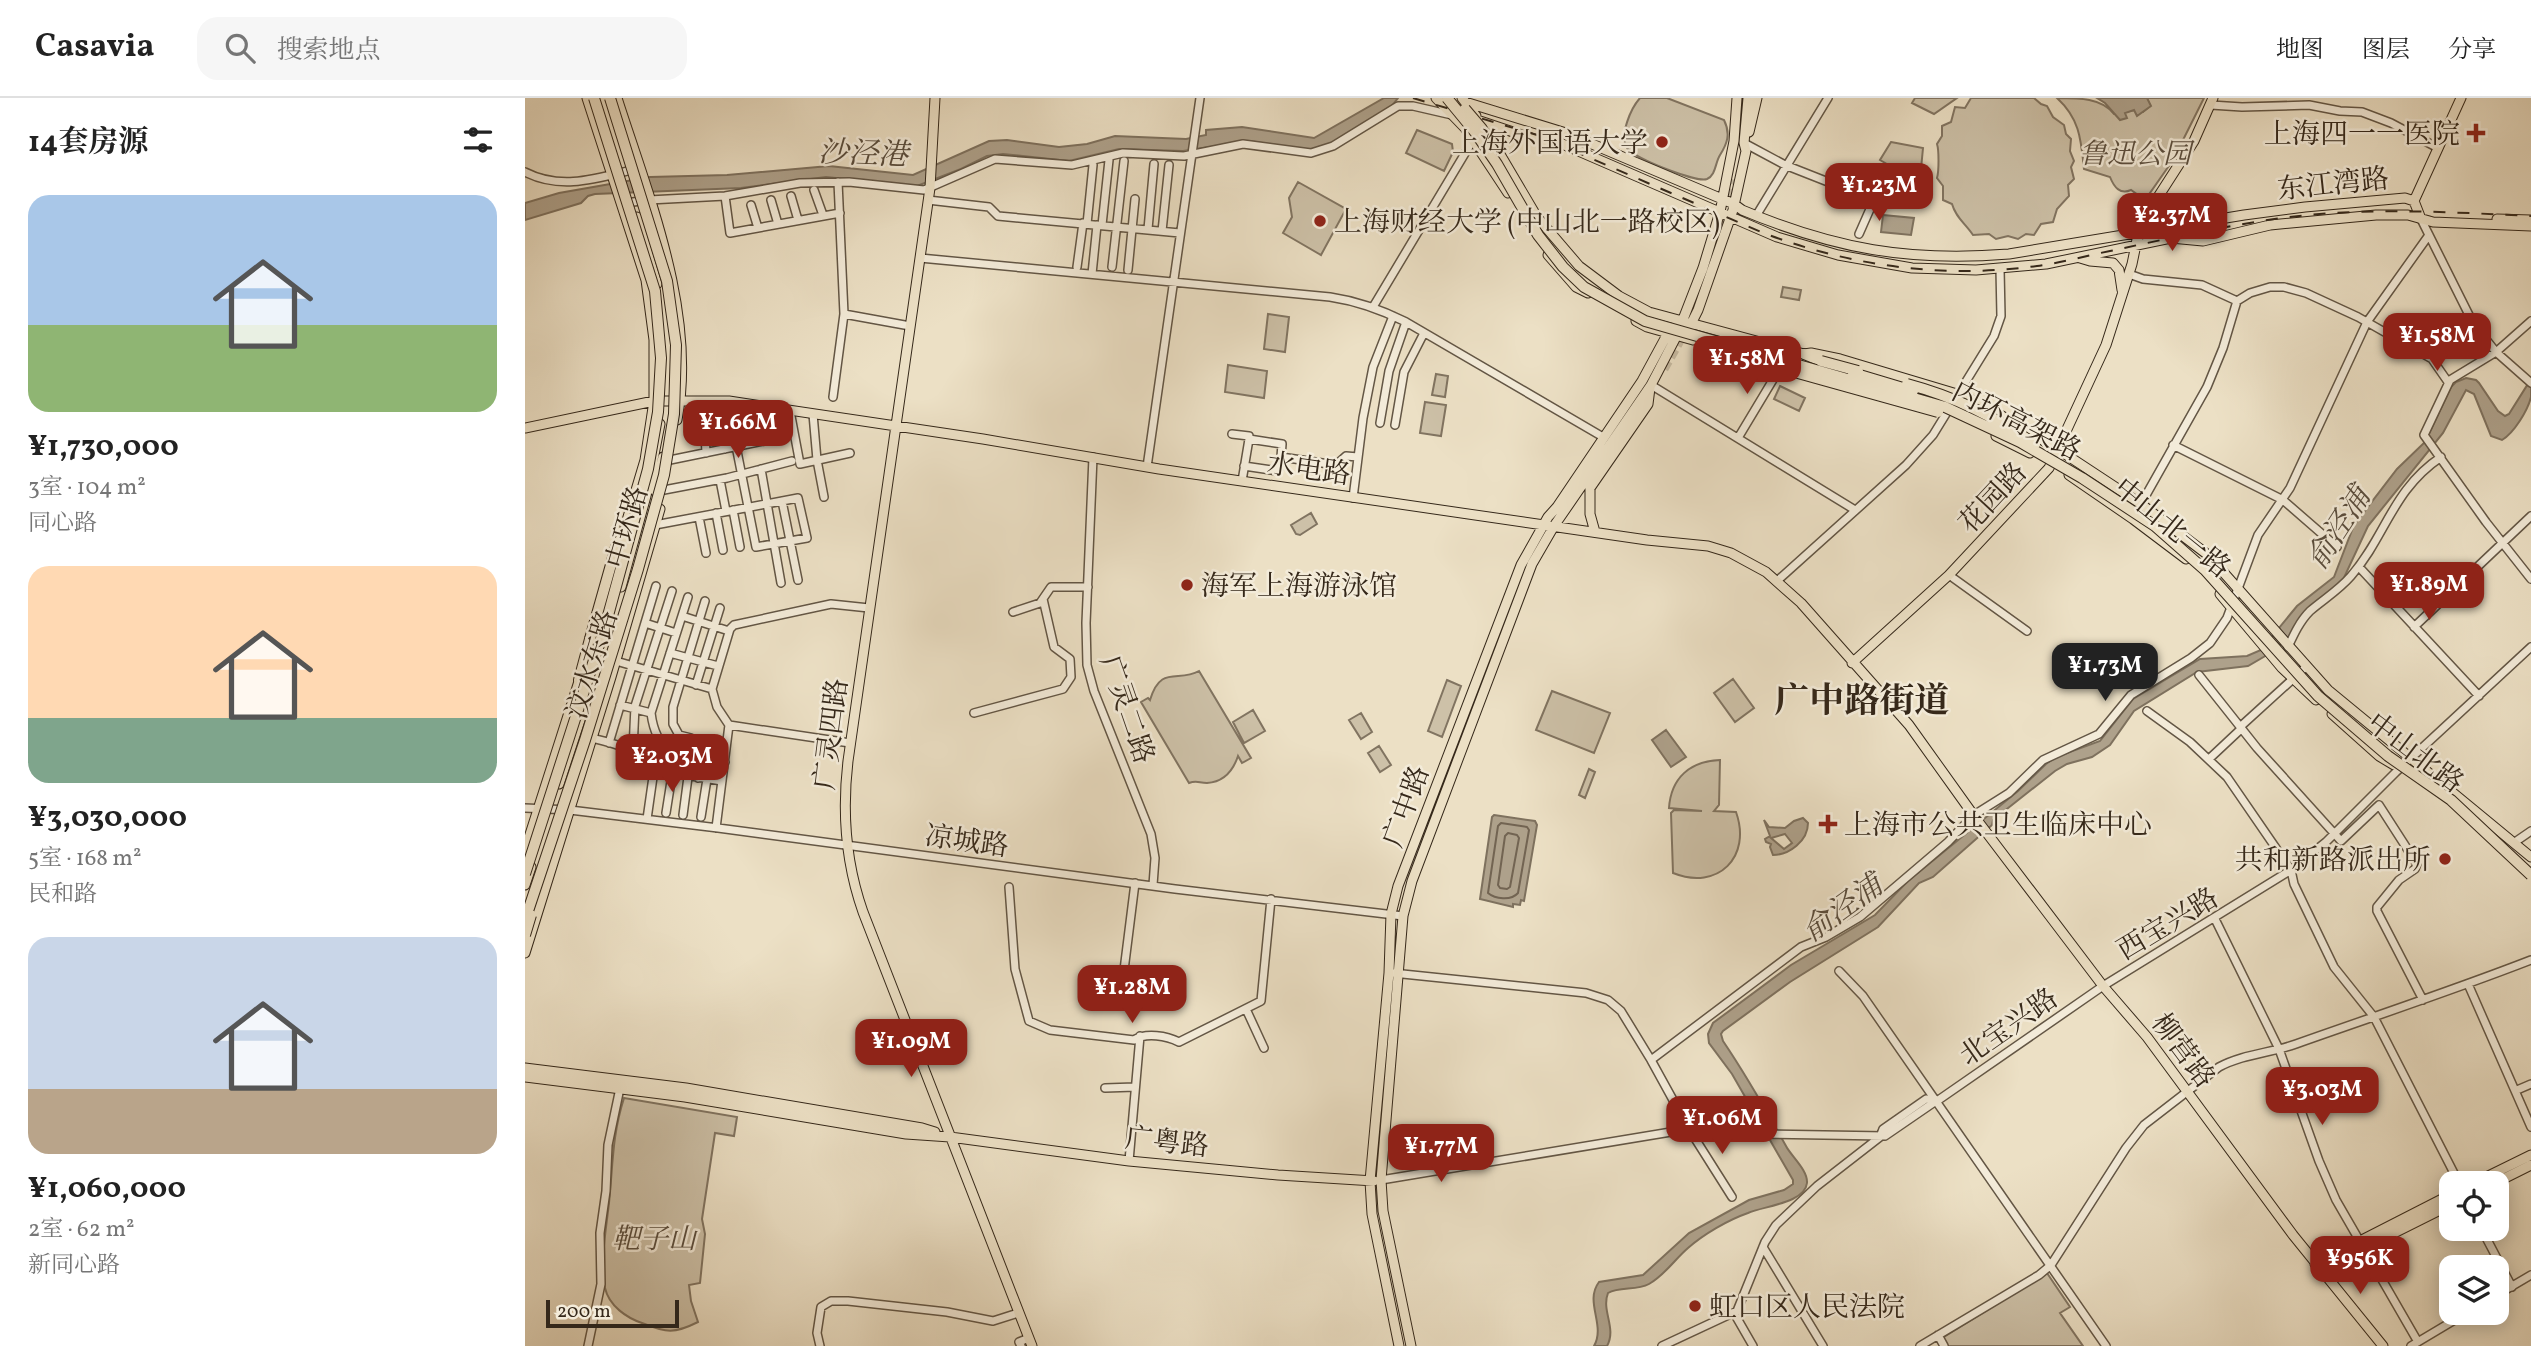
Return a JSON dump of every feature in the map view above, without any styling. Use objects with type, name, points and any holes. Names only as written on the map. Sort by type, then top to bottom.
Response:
[{"type":"highway","name":"中环路","points":[[529,874],[606,623],[651,457],[659,412],[661,358],[658,309],[650,272],[596,98]]},
{"type":"highway","name":"中环路","points":[[525,920],[638,569],[664,475],[674,414],[676,345],[667,281],[608,98]]},
{"type":"highway","name":"内环高架路","points":[[1442,98],[1475,132],[1490,153],[1538,235],[1563,267],[1584,286],[1645,321],[1945,407],[1989,426],[2082,478],[2155,526],[2204,570],[2318,696],[2389,756],[2451,800],[2531,875]]},
{"type":"highway","name":"内环高架路","points":[[1455,98],[1482,129],[1543,233],[1566,265],[1587,282],[1659,322],[1946,401],[1987,419],[2044,450],[2158,521],[2209,566],[2285,655],[2343,711],[2392,752],[2454,796],[2531,866]]},
{"type":"highway","points":[[1739,352],[1780,368],[1989,426]]},
{"type":"highway","points":[[1804,354],[1933,391],[1980,409],[2044,450]]},
{"type":"highway","points":[[579,680],[616,547],[638,508]]},
{"type":"highway","points":[[2498,844],[2531,883]]},
{"type":"highway","points":[[525,936],[543,881],[548,851]]},
{"type":"main road","name":"汶水东路","points":[[525,850],[645,460],[681,361],[676,299],[634,198],[603,148],[587,98]]},
{"type":"main road","name":"汶水东路","points":[[596,98],[612,128]]},
{"type":"main road","name":"汶水东路","points":[[554,809],[661,465],[672,339],[665,286],[634,198],[623,177],[608,98]]},
{"type":"main road","name":"汶水东路","points":[[525,885],[603,671],[627,580],[667,400],[654,340],[634,198],[640,172],[617,98]]},
{"type":"main road","name":"广灵四路","points":[[936,98],[930,186],[850,743],[845,794],[848,845],[863,912],[1030,1342]]},
{"type":"main road","points":[[1442,98],[1466,102],[1566,133],[1732,211]]},
{"type":"main road","name":"中山北一路","points":[[1442,98],[1556,266],[1576,287],[1647,327],[1947,412],[2052,463],[2172,548],[2204,574],[2274,658]]},
{"type":"main road","points":[[1687,323],[1721,205],[1734,141],[1737,98]]},
{"type":"main road","points":[[1672,334],[1687,323],[1705,291],[1732,211],[1745,151],[1745,98]]},
{"type":"main road","points":[[1732,179],[1745,98]]},
{"type":"main road","points":[[1744,143],[1752,123],[1757,98]]},
{"type":"main road","name":"东江湾路","points":[[2382,215],[2411,200],[2461,98]]},
{"type":"main road","name":"中山北一路","points":[[1466,102],[1537,218],[1579,266],[1619,296],[1649,312],[1804,354],[1811,352],[1840,359],[1982,404],[2141,504],[2207,555],[2287,646]]},
{"type":"main road","points":[[2138,232],[2146,214],[2194,141],[2212,102]]},
{"type":"main road","points":[[1453,115],[1478,120],[1534,139],[1560,143],[1721,205]]},
{"type":"main road","points":[[603,148],[612,128],[630,138]]},
{"type":"main road","name":"汶水东路","points":[[525,953],[616,661],[655,525],[670,460],[661,304],[634,198]]},
{"type":"main road","points":[[2411,200],[2425,213],[2436,216],[2531,220]]},
{"type":"main road","name":"东江湾路","points":[[1732,211],[1756,216],[1846,246],[1940,257],[1993,256],[2041,250],[2138,232],[2305,207],[2411,200]]},
{"type":"main road","name":"东江湾路","points":[[2411,200],[2421,219]]},
{"type":"main road","name":"东江湾路","points":[[1732,211],[1842,250],[1939,262],[1993,261],[2054,254],[2118,243],[2138,232]]},
{"type":"main road","name":"东江湾路","points":[[1732,211],[1789,241],[1856,259],[1912,268],[2000,269],[2046,264],[2173,238],[2201,242],[2270,225],[2382,215],[2408,215],[2421,219]]},
{"type":"main road","points":[[2421,219],[2436,216]]},
{"type":"main road","points":[[2421,219],[2434,222],[2531,226]]},
{"type":"main road","name":"花园路","points":[[1852,663],[1949,575],[2052,463],[2101,359],[2129,274],[2138,232]]},
{"type":"main road","points":[[2079,257],[2113,263],[2121,276],[2122,292]]},
{"type":"main road","points":[[665,286],[676,299]]},
{"type":"main road","points":[[648,289],[661,304]]},
{"type":"main road","name":"广中路","points":[[1399,1346],[1374,1225],[1370,1181],[1403,916],[1422,855],[1532,564],[1549,526],[1563,514],[1651,385],[1672,334]]},
{"type":"main road","name":"广中路","points":[[1411,1346],[1383,1212],[1381,1180],[1394,973],[1391,914],[1398,886],[1521,565],[1672,334]]},
{"type":"main road","points":[[1621,412],[1636,395],[1656,361]]},
{"type":"main road","points":[[1595,532],[1590,513],[1590,488],[1648,404],[1651,385]]},
{"type":"main road","name":"水电路","points":[[525,428],[667,400],[729,401],[1353,498],[1712,547],[1744,559],[1777,581],[1801,603],[1909,725],[1975,818]]},
{"type":"main road","points":[[1563,514],[1569,511],[1613,446]]},
{"type":"main road","points":[[638,482],[653,465]]},
{"type":"main road","points":[[620,545],[627,580]]},
{"type":"main road","points":[[627,580],[648,551]]},
{"type":"main road","name":"中山北路","points":[[2287,646],[2328,690],[2531,857]]},
{"type":"main road","name":"中山北路","points":[[2274,658],[2379,756],[2449,804],[2531,883]]},
{"type":"main road","points":[[603,671],[607,691]]},
{"type":"main road","name":"柳营路","points":[[1975,818],[2103,986],[2147,1037],[2186,1093],[2221,1135],[2318,1267],[2383,1346]]},
{"type":"main road","name":"汶水东路","points":[[525,911],[529,874]]},
{"type":"main road","points":[[529,874],[540,906]]},
{"type":"main road","name":"广粤路","points":[[525,1068],[686,1088],[922,1128],[950,1137]]},
{"type":"main road","name":"广粤路","points":[[525,1077],[620,1088],[906,1134],[950,1137],[1129,1161],[1278,1175],[1381,1180]]},
{"type":"main road","points":[[2498,1171],[2531,1154]]},
{"type":"main road","points":[[2509,1176],[2531,1165]]},
{"type":"main road","points":[[2318,1267],[2439,1201]]},
{"type":"main road","points":[[2362,1244],[2439,1210]]},
{"type":"street","points":[[1147,467],[1200,98]]},
{"type":"street","points":[[1756,216],[1828,98]]},
{"type":"street","points":[[2212,102],[2242,107],[2309,105],[2362,112],[2391,123],[2438,148]]},
{"type":"street","points":[[634,198],[725,196],[800,183],[838,182],[916,190],[995,159],[1072,166],[1123,153],[1192,153],[1243,144],[1297,152],[1318,152],[1333,146],[1394,108],[1402,106],[1453,115]]},
{"type":"street","points":[[1373,307],[1473,140]]},
{"type":"street","points":[[1744,143],[1785,165],[1874,200],[1859,234],[1846,246]]},
{"type":"street","points":[[1092,274],[1109,160]]},
{"type":"street","points":[[1112,267],[1124,161]]},
{"type":"street","points":[[1148,229],[1154,164]]},
{"type":"street","points":[[1077,267],[1093,165]]},
{"type":"street","points":[[1162,231],[1169,165]]},
{"type":"street","points":[[525,172],[540,179],[567,183],[623,177],[640,172]]},
{"type":"street","points":[[834,397],[844,314],[838,182]]},
{"type":"street","points":[[814,190],[823,215]]},
{"type":"street","points":[[725,196],[730,233],[840,213]]},
{"type":"street","points":[[791,196],[798,220]]},
{"type":"street","points":[[1128,270],[1135,199]]},
{"type":"street","points":[[771,200],[778,224]]},
{"type":"street","points":[[928,200],[989,207],[998,215],[1180,233]]},
{"type":"street","points":[[751,205],[758,228]]},
{"type":"street","points":[[2421,219],[2473,323],[2496,352],[2529,381]]},
{"type":"street","points":[[1859,234],[1865,249]]},
{"type":"street","points":[[1651,1060],[1801,947],[1826,937],[1860,917],[1975,818],[2009,793],[2048,757],[2099,734],[2125,700],[2206,648],[2232,607],[2259,535],[2283,500],[2367,322],[2429,235]]},
{"type":"street","points":[[920,257],[1336,298],[1373,307],[1424,333],[1603,438]]},
{"type":"street","points":[[1777,581],[1916,456],[1991,342],[2001,316],[2000,269]]},
{"type":"street","points":[[2129,274],[2143,279],[2202,285],[2237,301]]},
{"type":"street","points":[[2141,504],[2207,387],[2223,348],[2237,301],[2263,289],[2284,287],[2316,297],[2367,322],[2432,359],[2448,382]]},
{"type":"street","points":[[844,314],[910,326]]},
{"type":"street","points":[[1353,498],[1363,418],[1373,367],[1393,316]]},
{"type":"street","points":[[1380,423],[1389,371],[1406,323]]},
{"type":"street","points":[[2530,325],[2496,352],[2469,370],[2456,374],[2448,382],[2425,436],[2531,579]]},
{"type":"street","points":[[1395,425],[1404,372],[1424,333]]},
{"type":"street","points":[[1738,438],[1780,368]]},
{"type":"street","points":[[1651,385],[1854,510]]},
{"type":"street","points":[[670,460],[776,439],[772,408]]},
{"type":"street","points":[[790,411],[800,464],[850,453]]},
{"type":"street","points":[[655,525],[699,517],[716,513],[729,511],[748,507],[768,503],[798,498],[807,538],[755,547],[748,507],[741,475],[734,414]]},
{"type":"street","points":[[813,414],[824,497]]},
{"type":"street","points":[[703,415],[706,453]]},
{"type":"street","points":[[719,415],[725,449]]},
{"type":"street","points":[[755,418],[758,442]]},
{"type":"street","points":[[1232,434],[1282,444],[1278,471],[1244,466]]},
{"type":"street","points":[[1242,481],[1249,439]]},
{"type":"street","points":[[2173,445],[2283,500],[2337,547]]},
{"type":"street","points":[[1281,457],[1336,464],[1346,456],[1358,457]]},
{"type":"street","name":"广灵二路","points":[[1093,457],[1087,587],[1087,659],[1094,691],[1151,834],[1155,858],[1153,885]]},
{"type":"street","points":[[2287,646],[2304,617],[2342,586],[2359,566],[2398,499],[2425,469],[2441,457]]},
{"type":"street","points":[[664,491],[792,461]]},
{"type":"street","points":[[761,469],[781,583]]},
{"type":"street","points":[[720,480],[740,547]]},
{"type":"street","points":[[782,501],[798,580]]},
{"type":"street","points":[[716,513],[723,550]]},
{"type":"street","points":[[2414,627],[2531,516]]},
{"type":"street","points":[[699,517],[706,553]]},
{"type":"street","points":[[579,680],[579,664],[586,640],[615,546],[628,519]]},
{"type":"street","points":[[2359,566],[2479,696]]},
{"type":"street","points":[[1949,575],[2027,631]]},
{"type":"street","points":[[609,743],[656,586]]},
{"type":"street","points":[[1013,612],[1040,603],[1051,587],[1087,587]]},
{"type":"street","points":[[633,751],[635,709],[672,591]]},
{"type":"street","points":[[688,597],[651,713],[657,738],[664,748],[686,757],[725,762]]},
{"type":"street","points":[[974,712],[1063,689],[1071,677],[1070,659],[1054,647],[1043,599]]},
{"type":"street","points":[[667,813],[691,738],[679,735],[673,724],[673,707],[705,601]]},
{"type":"street","points":[[716,828],[729,725],[717,707],[712,689],[729,631],[734,625],[747,621],[831,604],[869,608]]},
{"type":"street","points":[[696,685],[720,608]]},
{"type":"street","points":[[682,616],[729,631]]},
{"type":"street","points":[[645,623],[676,633]]},
{"type":"street","name":"西宝兴路","points":[[2103,986],[2291,870],[2334,833],[2531,647]]},
{"type":"street","points":[[670,653],[719,666]]},
{"type":"street","points":[[1070,663],[1087,659]]},
{"type":"street","points":[[616,661],[712,689]]},
{"type":"street","points":[[2209,759],[2306,667]]},
{"type":"street","points":[[2199,675],[2240,728],[2341,841],[2379,805],[2416,861],[2415,869],[2399,880],[2377,907],[2377,911],[2423,1000]]},
{"type":"street","points":[[620,705],[651,713]]},
{"type":"street","points":[[2147,711],[2190,742],[2238,791],[2291,870],[2294,884],[2334,967],[2374,1017],[2453,1171]]},
{"type":"street","points":[[729,725],[850,743]]},
{"type":"street","points":[[592,738],[633,751],[658,772],[722,781]]},
{"type":"street","points":[[647,819],[664,748]]},
{"type":"street","points":[[701,759],[701,817]]},
{"type":"street","points":[[680,776],[684,815]]},
{"type":"street","name":"凉城路","points":[[525,808],[647,819],[1403,916]]},
{"type":"street","points":[[2515,842],[2531,831]]},
{"type":"street","points":[[1122,986],[1136,883]]},
{"type":"street","points":[[1009,887],[1015,969],[1029,1021],[1051,1030],[1134,1040],[1140,1036],[1169,1037],[1179,1042],[1261,1001],[1271,899]]},
{"type":"street","points":[[2214,919],[2279,1049],[2322,1169],[2336,1200],[2414,1344],[2446,1325]]},
{"type":"street","points":[[1920,1346],[2039,1275],[2051,1265],[2126,1148],[2144,1125],[2229,1061],[2279,1049],[2531,960]]},
{"type":"street","points":[[1839,971],[1863,996],[2106,1346]]},
{"type":"street","points":[[1394,973],[1598,995],[1613,1003],[1621,1011],[1732,1197]]},
{"type":"street","points":[[2468,984],[2517,1090],[2531,1127]]},
{"type":"street","name":"北宝兴路","points":[[1734,1313],[1742,1303],[1763,1247],[1776,1225],[1810,1192],[1880,1137],[1937,1101],[2103,986]]},
{"type":"street","points":[[1246,1009],[1264,1048]]},
{"type":"street","points":[[1129,1161],[1140,1036]]},
{"type":"street","points":[[2517,1090],[2531,1084]]},
{"type":"street","points":[[1105,1088],[1135,1087]]},
{"type":"street","points":[[588,1346],[601,1284],[600,1233],[606,1191],[608,1145],[620,1088]]},
{"type":"street","points":[[1381,1180],[1689,1129],[1880,1137]]},
{"type":"street","points":[[2488,1241],[2512,1287]]},
{"type":"street","points":[[1763,1247],[1823,1346]]},
{"type":"street","points":[[2509,1289],[2531,1275]]},
{"type":"street","points":[[820,1346],[817,1334],[821,1307],[831,1301],[934,1311],[983,1321],[993,1321],[1018,1313]]},
{"type":"street","points":[[1662,1346],[1734,1313],[1753,1346]]},
{"type":"street","points":[[1938,1335],[1944,1346]]},
{"type":"street","points":[[1021,1346],[1019,1342],[1030,1342]]},
{"type":"green space","points":[[1640,98],[1667,98],[1724,120],[1727,139],[1710,177],[1701,179],[1679,174],[1641,158],[1627,148],[1625,129]]},
{"type":"green space","points":[[1915,98],[1957,98],[1934,114],[1912,103]]},
{"type":"green space","points":[[1971,98],[2034,98],[2047,106],[2053,117],[2064,125],[2066,134],[2071,139],[2074,179],[2068,185],[2069,196],[2057,209],[2053,222],[2041,224],[2034,235],[2026,234],[2018,239],[2008,236],[1996,239],[1989,234],[1973,235],[1958,217],[1952,204],[1943,200],[1943,186],[1937,178],[1937,144],[1942,136],[1942,126],[1951,122],[1955,107],[1965,108]]},
{"type":"green space","name":"鲁迅公园","points":[[2057,98],[2096,102],[2114,114],[2135,110],[2143,112],[2150,106],[2147,98],[2204,98],[2173,160],[2145,200],[2131,190],[2118,189],[2110,177],[2084,169],[2075,122]]},
{"type":"green space","points":[[1417,130],[1452,144],[1453,152],[1444,171],[1406,153]]},
{"type":"green space","points":[[1891,142],[1923,148],[1920,179],[1899,176],[1899,171],[1880,160]]},
{"type":"green space","points":[[1298,182],[1346,209],[1321,255],[1283,233],[1292,217],[1289,198]]},
{"type":"green space","points":[[1783,287],[1801,290],[1799,300],[1781,297]]},
{"type":"green space","points":[[1268,314],[1289,317],[1285,352],[1264,349]]},
{"type":"green space","points":[[1228,365],[1267,371],[1264,398],[1225,392]]},
{"type":"green space","points":[[1436,374],[1448,376],[1445,397],[1432,395]]},
{"type":"green space","points":[[1780,386],[1805,398],[1799,411],[1774,399]]},
{"type":"green space","points":[[1425,402],[1446,405],[1441,436],[1420,433]]},
{"type":"green space","points":[[1311,513],[1317,524],[1300,535],[1296,534],[1291,525]]},
{"type":"green space","points":[[1199,671],[1251,758],[1242,763],[1238,756],[1223,778],[1207,783],[1189,783],[1141,702],[1148,698],[1150,700],[1154,689],[1165,678]]},
{"type":"green space","points":[[1733,679],[1754,708],[1735,722],[1714,693]]},
{"type":"green space","points":[[1447,680],[1461,686],[1442,737],[1428,731]]},
{"type":"green space","points":[[1552,691],[1610,713],[1594,753],[1536,730]]},
{"type":"green space","points":[[1253,710],[1265,731],[1244,743],[1233,722]]},
{"type":"green space","points":[[1361,713],[1372,732],[1361,739],[1349,720]]},
{"type":"green space","points":[[1379,746],[1391,765],[1380,772],[1368,753]]},
{"type":"green space","points":[[1720,760],[1719,805],[1714,811],[1736,812],[1740,828],[1735,856],[1717,873],[1704,877],[1673,873],[1671,813],[1674,810],[1702,811],[1669,808],[1674,788],[1678,780],[1691,768]]},
{"type":"green space","points":[[1589,769],[1595,772],[1585,798],[1579,795]]},
{"type":"green space","name":"靶子山","points":[[624,1098],[737,1117],[734,1136],[715,1133],[702,1219],[705,1234],[700,1283],[689,1285],[698,1322],[683,1329],[658,1329],[630,1318],[610,1300],[605,1288],[603,1256],[613,1150]]},
{"type":"green space","points":[[2047,1273],[2070,1307],[2060,1313],[2083,1346],[1943,1346],[1939,1340]]},
{"type":"water","points":[[1384,98],[1398,98],[1391,107],[1331,144],[1308,150],[1250,141],[1183,151],[1119,149],[1069,161],[1003,154],[987,156],[917,186],[826,177],[741,188],[595,194],[588,196],[581,203],[525,220],[525,203],[559,193],[650,177],[727,175],[829,166],[913,175],[989,141],[1007,140],[1059,147],[1087,144],[1115,136],[1186,139],[1206,135],[1206,130],[1242,127],[1314,138]]},
{"type":"water","points":[[2097,98],[2147,98],[2151,106],[2137,116],[2134,110],[2125,113],[2127,118],[2120,120]]},
{"type":"water","points":[[1883,215],[1914,218],[1911,235],[1881,232]]},
{"type":"water","points":[[2466,378],[2476,380],[2498,411],[2505,416],[2509,414],[2531,379],[2531,397],[2520,421],[2502,440],[2491,436],[2474,394],[2466,390],[2443,433],[2368,526],[2342,582],[2290,637],[2248,666],[2197,672],[2134,711],[2110,745],[2092,757],[2067,764],[2055,771],[1993,820],[1992,825],[1933,877],[1919,883],[1878,927],[1790,982],[1723,1031],[1723,1041],[1788,1150],[1805,1173],[1805,1190],[1783,1203],[1748,1213],[1716,1228],[1688,1248],[1649,1284],[1608,1293],[1606,1306],[1610,1339],[1607,1346],[1594,1346],[1598,1330],[1594,1297],[1599,1282],[1643,1275],[1689,1233],[1749,1200],[1784,1190],[1793,1184],[1732,1074],[1709,1043],[1708,1034],[1713,1023],[1791,965],[1875,915],[1908,881],[2018,791],[2046,764],[2056,757],[2100,741],[2133,699],[2200,659],[2247,656],[2261,650],[2297,606],[2334,577],[2354,525],[2397,469],[2425,442],[2451,387]]},
{"type":"water","points":[[1666,730],[1686,757],[1671,767],[1652,740]]},
{"type":"water","points":[[1494,815],[1535,821],[1537,825],[1524,901],[1521,900],[1520,905],[1513,904],[1513,907],[1480,899]]},
{"type":"water","points":[[1803,818],[1808,823],[1805,836],[1791,850],[1773,855],[1771,844],[1765,839],[1770,836],[1764,820],[1769,827],[1785,828]],"holes":[[[1785,834],[1792,843],[1784,849],[1771,838]]]},
{"type":"tunnel","points":[[1727,197],[1732,179]]},
{"type":"tunnel","points":[[1664,369],[1685,332]]},
{"type":"railway","points":[[1413,98],[1537,135],[1794,244],[1896,267],[1966,271],[2037,266],[2217,229],[2282,218],[2344,212],[2407,211],[2531,216]]},
{"type":"place","name":"上海四一一医院","points":[[2476,133]]},
{"type":"place","name":"上海外国语大学","points":[[1662,142]]},
{"type":"place","name":"上海财经大学 (中山北一路校区)","points":[[1320,221]]},
{"type":"place","name":"海军上海游泳馆","points":[[1187,585]]},
{"type":"place","name":"上海市公共卫生临床中心","points":[[1828,824]]},
{"type":"place","name":"共和新路派出所","points":[[2445,859]]},
{"type":"place","name":"虹口区人民法院","points":[[1695,1306]]},
{"type":"district","name":"广中路街道","points":[[1862,700]]},
{"type":"water label","name":"沙泾港","points":[[863,153]]},
{"type":"water label","name":"俞泾浦","points":[[2338,528]]},
{"type":"water label","name":"俞泾浦","points":[[1842,908]]}]
